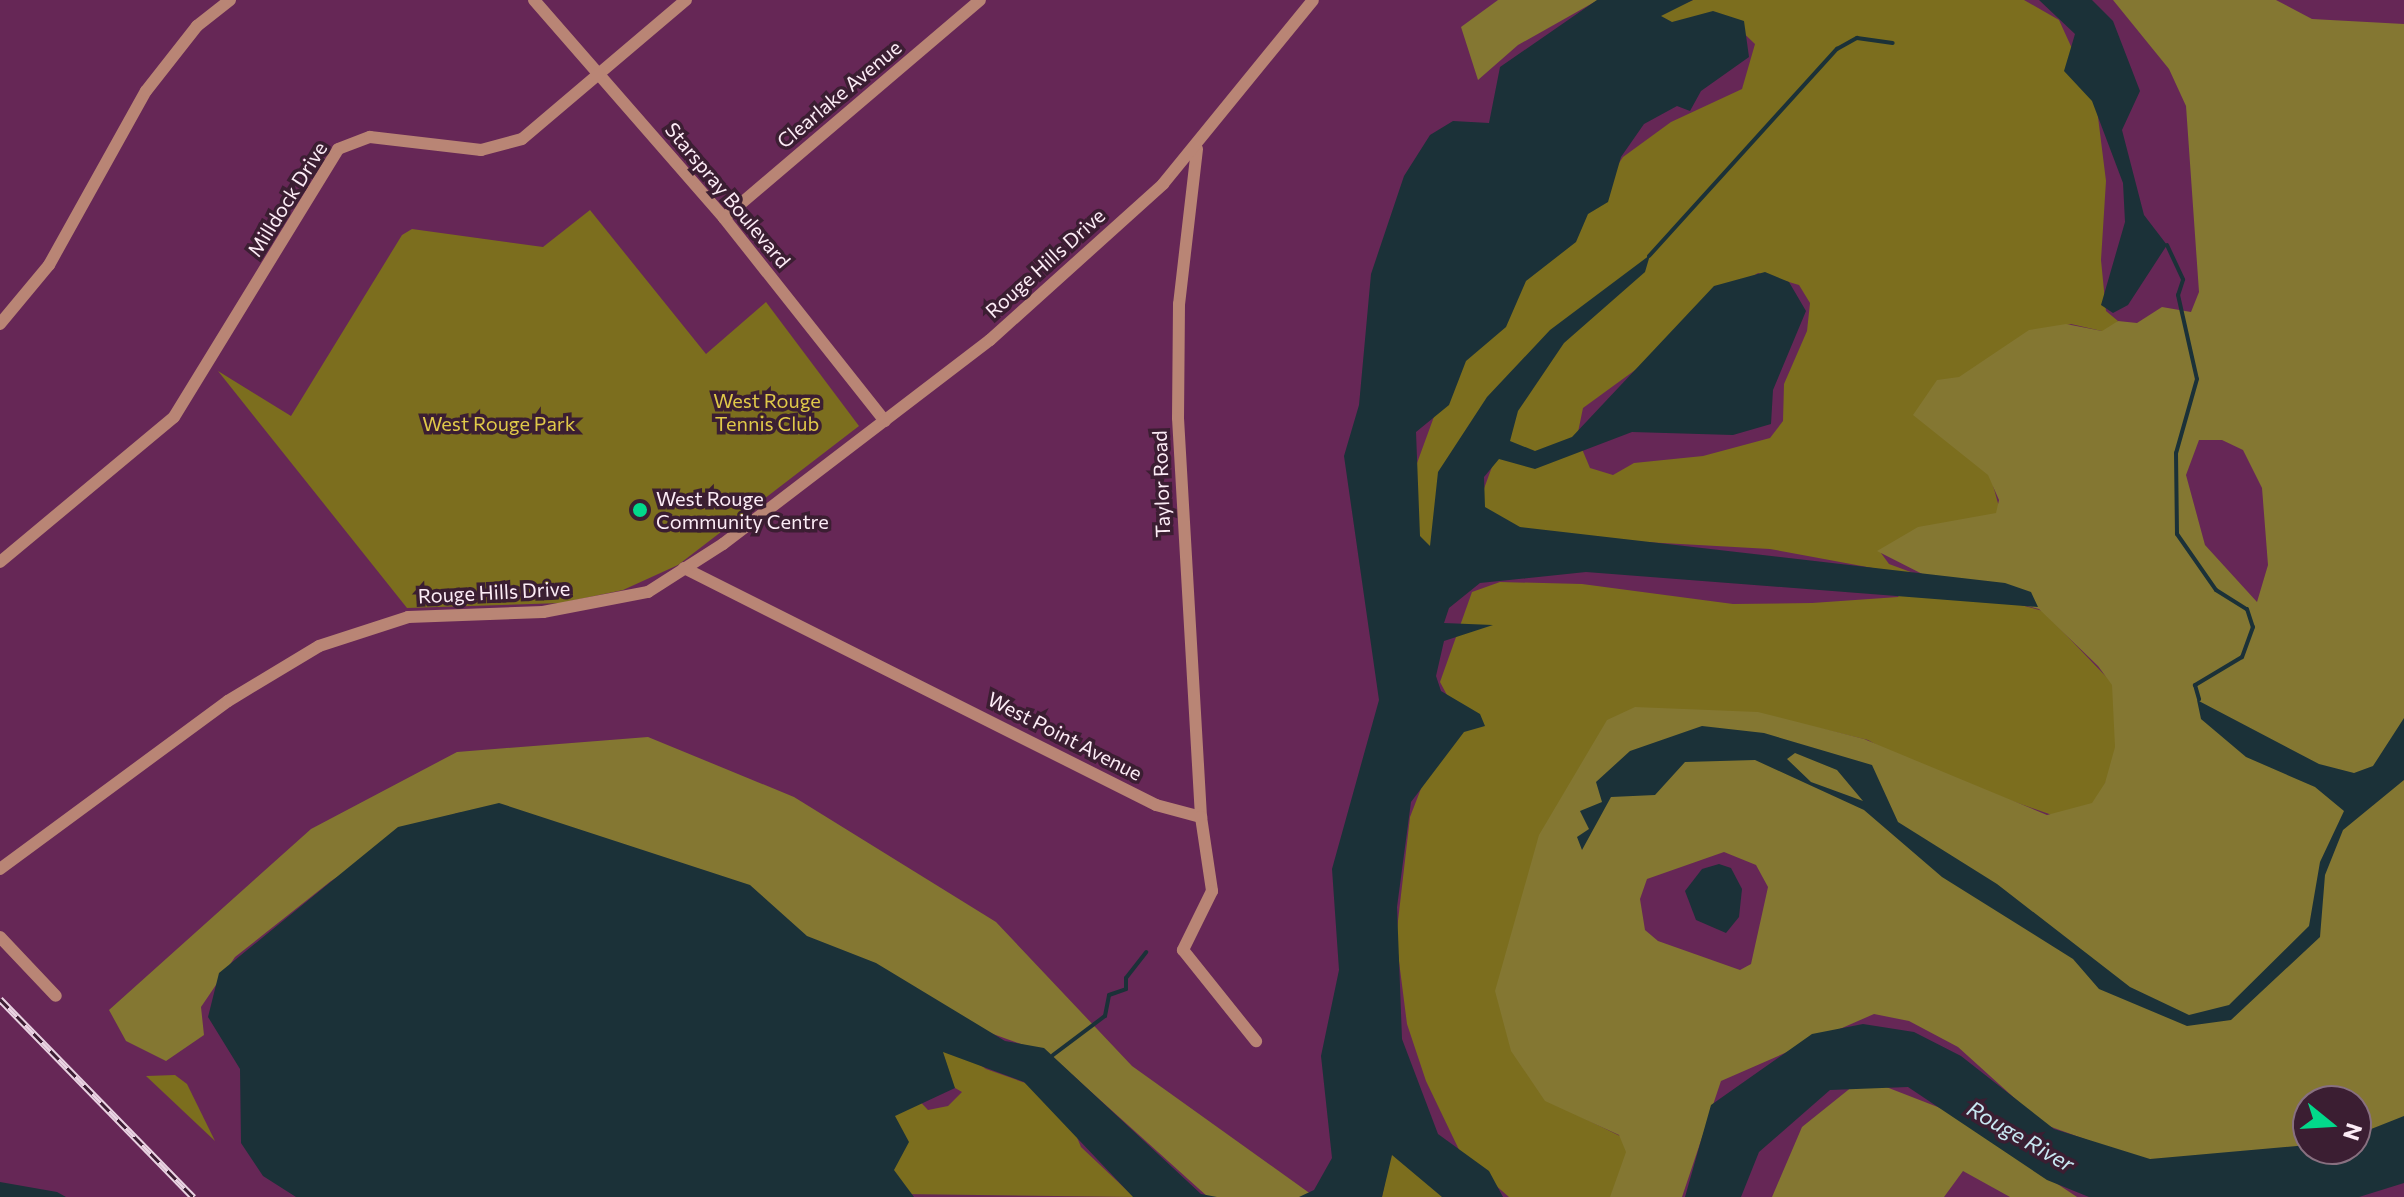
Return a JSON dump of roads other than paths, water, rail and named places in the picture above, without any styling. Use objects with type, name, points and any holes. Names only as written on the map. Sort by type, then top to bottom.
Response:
[{"type":"street","points":[[0,324],[49,265],[146,91],[197,26],[230,0]]},
{"type":"street","name":"Starspray Boulevard","points":[[534,0],[724,218],[885,421]]},
{"type":"street","name":"Milldock Drive","points":[[0,562],[174,417],[338,149],[370,137],[481,150],[522,139],[686,0]]},
{"type":"street","name":"Clearlake Avenue","points":[[724,218],[980,0]]},
{"type":"street","name":"Rouge Hills Drive","points":[[0,869],[228,701],[319,646],[408,617],[592,605],[648,592],[885,421],[990,340],[1197,149],[1313,0]]},
{"type":"street","name":"Taylor Road","points":[[1197,149],[1179,304],[1178,418],[1201,817]]},
{"type":"street","name":"West Point Avenue","points":[[684,568],[1156,805],[1201,817]]},
{"type":"street","points":[[1201,817],[1212,891],[1183,950],[1256,1041]]},
{"type":"street","points":[[0,937],[56,996]]},
{"type":"water","points":[[1597,0],[1693,0],[1661,16],[1672,22],[1713,11],[1744,21],[1749,57],[1701,91],[1690,111],[1677,106],[1644,124],[1621,157],[1608,202],[1588,214],[1576,242],[1526,281],[1506,327],[1466,361],[1449,405],[1416,432],[1420,536],[1430,546],[1438,472],[1487,397],[1550,330],[1650,255],[1645,272],[1564,343],[1518,411],[1510,441],[1535,451],[1572,437],[1714,286],[1765,272],[1789,282],[1806,311],[1773,390],[1771,424],[1733,435],[1632,432],[1535,469],[1499,459],[1484,477],[1485,507],[1520,527],[2005,583],[2031,592],[2038,607],[1586,572],[1480,583],[1449,608],[1444,623],[1493,625],[1444,641],[1436,676],[1441,691],[1480,714],[1485,726],[1464,732],[1411,802],[1397,907],[1402,1039],[1438,1134],[1489,1171],[1503,1197],[1442,1197],[1392,1155],[1382,1197],[1299,1197],[1314,1190],[1332,1158],[1321,1056],[1339,970],[1332,869],[1379,700],[1344,456],[1359,405],[1371,274],[1404,176],[1430,135],[1453,121],[1489,123],[1500,67]]},
{"type":"water","points":[[2039,0],[2092,0],[2113,21],[2140,91],[2122,130],[2144,215],[2167,245],[2128,305],[2113,313],[2101,305],[2125,222],[2123,183],[2092,101],[2064,71],[2075,34]]},
{"type":"water","points":[[2197,700],[2319,764],[2354,773],[2373,766],[2404,718],[2404,780],[2343,830],[2325,875],[2320,937],[2231,1020],[2187,1026],[2099,989],[2073,959],[1942,877],[1864,810],[1755,760],[1685,762],[1655,795],[1611,797],[1582,850],[1577,837],[1589,829],[1580,811],[1602,802],[1596,782],[1630,751],[1702,726],[1764,733],[1872,765],[1898,822],[1997,884],[2130,987],[2189,1015],[2229,1005],[2309,926],[2320,862],[2344,811],[2315,787],[2246,757],[2201,719]],"holes":[[[1795,753],[1837,770],[1863,801],[1811,782],[1787,759]]]},
{"type":"water","points":[[499,803],[750,885],[807,936],[876,963],[1005,1041],[1044,1048],[1201,1194],[1217,1197],[1133,1197],[1024,1082],[943,1052],[955,1088],[895,1116],[909,1142],[894,1170],[914,1197],[296,1197],[263,1176],[241,1143],[240,1069],[208,1017],[219,973],[398,827]]},
{"type":"water","points":[[1719,864],[1731,868],[1742,889],[1739,917],[1726,933],[1696,920],[1685,891],[1702,869]]},
{"type":"water","name":"Rouge River","points":[[1863,1024],[1914,1032],[1961,1056],[2054,1129],[2150,1159],[2292,1146],[2292,1165],[2372,1165],[2372,1129],[2404,1116],[2404,1183],[2359,1197],[2089,1197],[2047,1180],[1908,1087],[1830,1090],[1759,1152],[1741,1197],[1685,1197],[1711,1105],[1812,1034]]},
{"type":"water","points":[[0,1182],[57,1192],[66,1197],[0,1197]]},
{"type":"waterway","points":[[1649,256],[1837,49],[1857,38],[1893,43]]},
{"type":"waterway","points":[[2167,245],[2183,280],[2178,295],[2197,379],[2176,453],[2177,534],[2216,590],[2247,609],[2253,627],[2242,657],[2195,685],[2199,699]]},
{"type":"waterway","points":[[1053,1055],[1105,1016],[1109,995],[1126,989],[1126,978],[1146,952]]},
{"type":"railway","points":[[0,999],[193,1197]]},
{"type":"place","name":"West Rouge Community Centre","points":[[640,510]]},
{"type":"park label","name":"West Rouge Tennis Club","points":[[767,412]]},
{"type":"park label","name":"West Rouge Park","points":[[499,423]]}]
